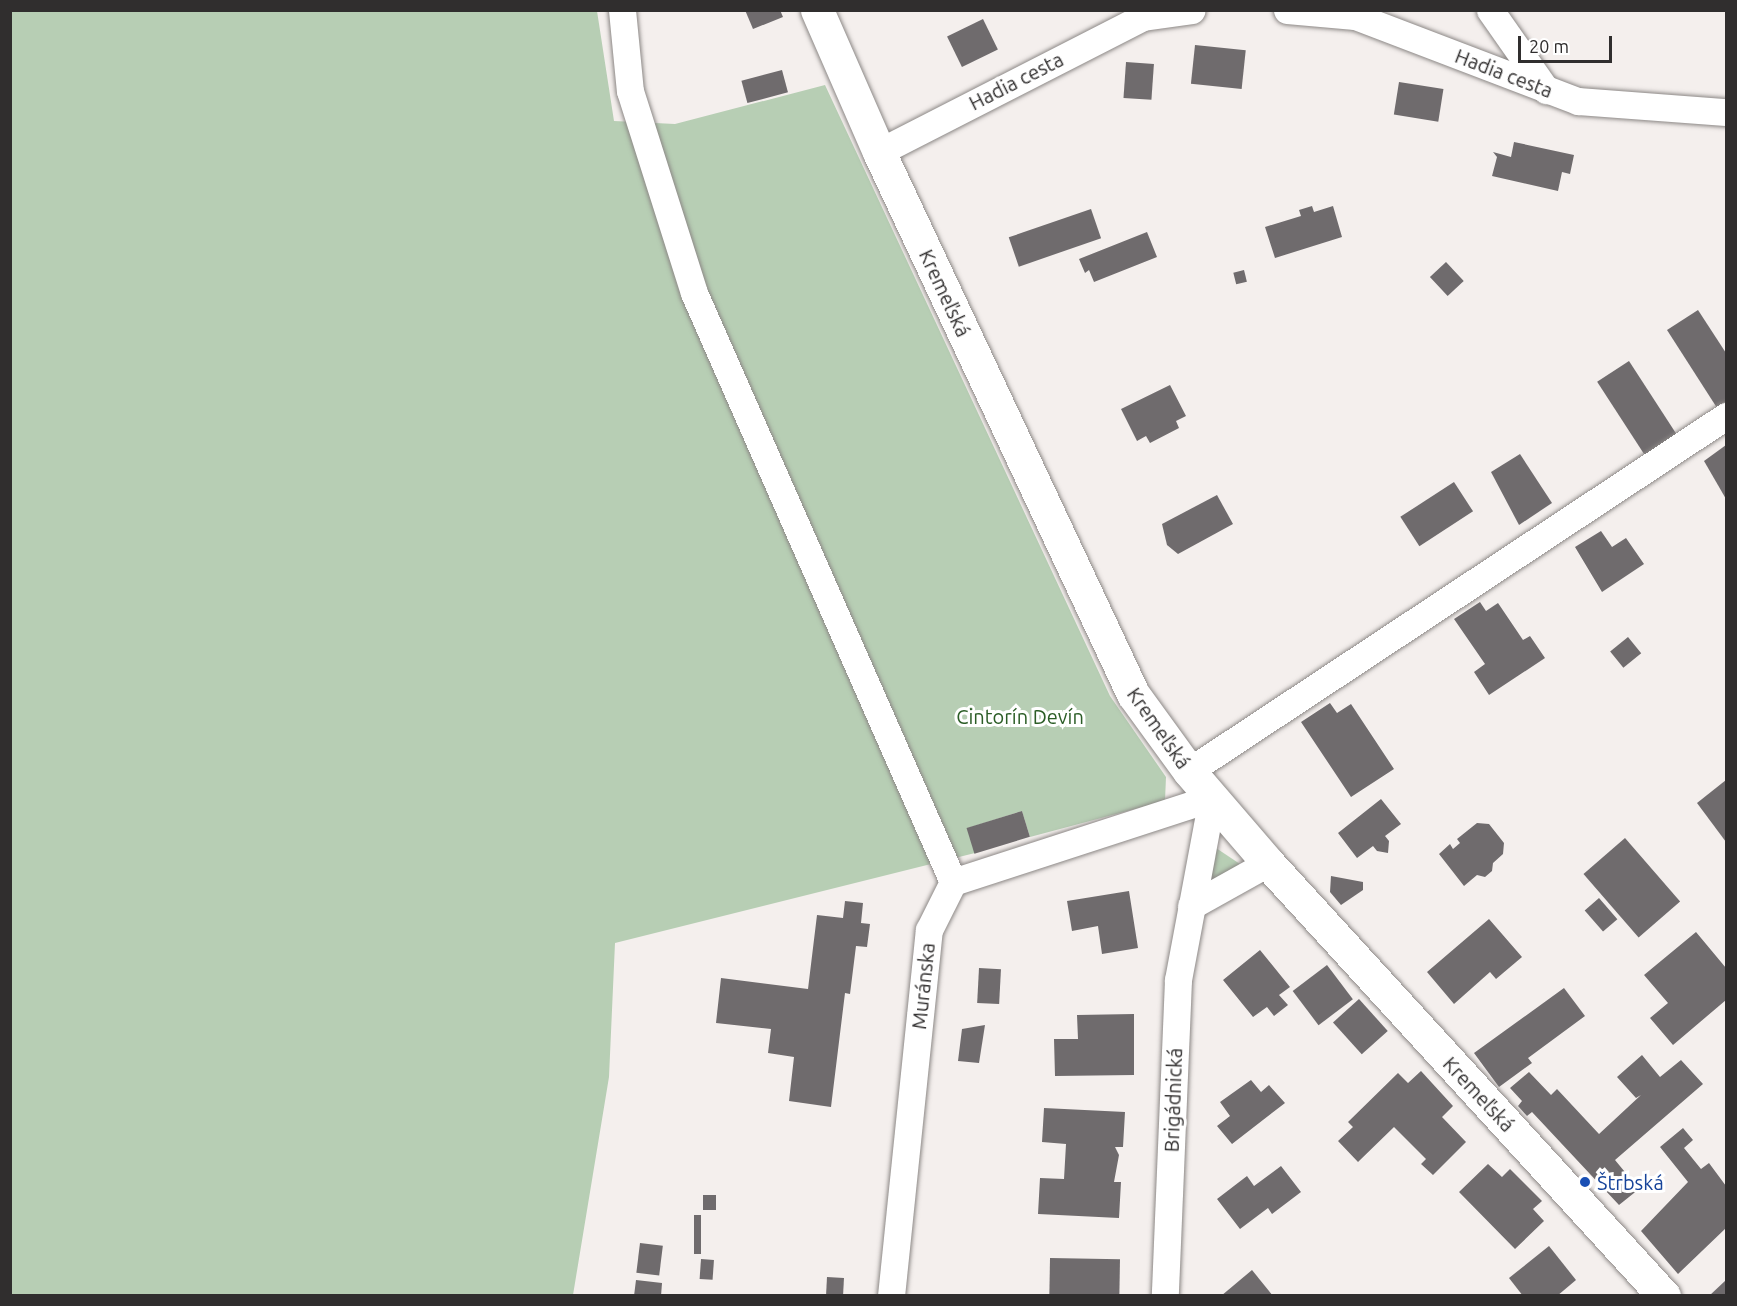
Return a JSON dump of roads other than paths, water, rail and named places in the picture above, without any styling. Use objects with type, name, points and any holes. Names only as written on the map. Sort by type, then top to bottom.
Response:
[{"type":"street","points":[[622,10],[630,91],[694,293],[953,882],[1212,798]]},
{"type":"street","name":"Kremeľská","points":[[817,10],[879,152],[1132,694],[1190,771],[1268,863],[1664,1296]]},
{"type":"street","name":"Hadia cesta","points":[[879,152],[1141,14],[1192,10]]},
{"type":"street","name":"Hadia cesta","points":[[1287,10],[1355,16],[1578,101],[1726,112]]},
{"type":"street","points":[[1490,10],[1546,90]]},
{"type":"street","points":[[1190,771],[1726,416]]},
{"type":"street","name":"Brigádnická","points":[[1166,1296],[1178,980],[1212,798]]},
{"type":"street","points":[[1191,906],[1268,863]]},
{"type":"street","name":"Muránska","points":[[891,1296],[929,930],[953,882]]},
{"type":"place","name":"Štrbská","points":[[1585,1182]]},
{"type":"park label","name":"Cintorín Devín","points":[[1020,716]]}]
